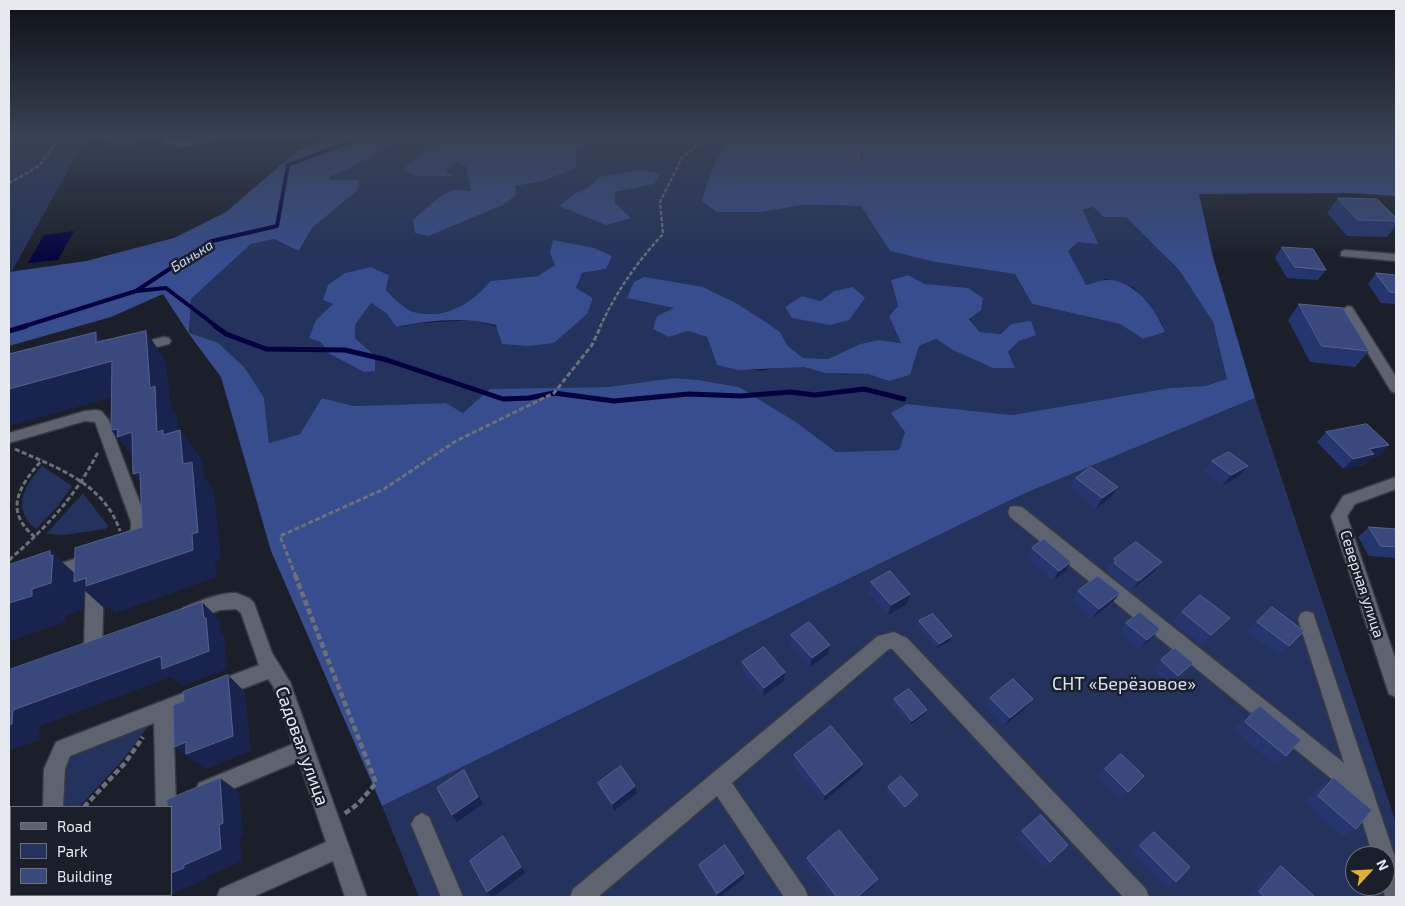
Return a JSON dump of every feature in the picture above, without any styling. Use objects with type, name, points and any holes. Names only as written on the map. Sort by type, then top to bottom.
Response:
[{"type":"street","points":[[1345,254],[1396,258]]},
{"type":"street","points":[[1348,310],[1396,388]]},
{"type":"street","points":[[118,353],[164,340]]},
{"type":"street","points":[[10,443],[85,416],[96,415],[104,428],[139,522],[135,538],[109,554],[35,579]]},
{"type":"street","name":"Северная улица","points":[[1396,483],[1349,500],[1339,516],[1396,688]]},
{"type":"street","points":[[1016,512],[1364,792]]},
{"type":"street","points":[[93,648],[109,554]]},
{"type":"street","name":"Садовая улица","points":[[168,621],[224,601],[239,601],[248,608],[264,657],[280,682],[304,749],[339,847],[351,896]]},
{"type":"street","points":[[1308,619],[1380,846]]},
{"type":"street","points":[[581,897],[884,642],[894,640],[901,644],[1138,897]]},
{"type":"street","points":[[74,654],[112,641]]},
{"type":"street","points":[[53,806],[57,755],[62,749],[272,669]]},
{"type":"street","points":[[164,710],[165,806]]},
{"type":"street","points":[[167,806],[304,749]]},
{"type":"street","points":[[718,780],[797,897]]},
{"type":"street","points":[[422,824],[452,897]]},
{"type":"street","points":[[228,897],[339,847]]},
{"type":"path","points":[[330,823],[358,804],[376,783],[280,536],[384,489],[456,442],[554,393],[592,345],[612,300],[641,258],[663,234],[660,202],[671,180]]},
{"type":"path","points":[[9,560],[54,521],[82,483],[98,452],[104,428]]},
{"type":"path","points":[[10,443],[82,483],[102,497],[117,519],[109,554]]},
{"type":"path","points":[[35,537],[20,524],[16,506],[21,488],[42,460]]},
{"type":"path","points":[[85,806],[125,762],[164,710]]},
{"type":"green space","points":[[9,180],[62,180],[12,271],[9,272]]},
{"type":"green space","points":[[358,180],[469,180],[471,191],[437,199],[426,211],[413,219],[515,186],[542,180],[612,180],[572,195],[559,206],[615,203],[615,192],[653,184],[655,180],[737,180],[760,212],[804,205],[862,206],[890,251],[935,262],[1015,274],[1032,304],[1120,324],[1143,339],[1165,332],[1161,322],[1133,287],[1106,279],[1086,285],[1067,251],[1078,242],[1097,243],[1083,211],[1093,207],[1104,217],[1126,217],[1179,270],[1213,322],[1228,379],[1205,386],[1170,388],[1012,415],[907,404],[905,432],[899,450],[836,452],[796,422],[739,387],[674,378],[608,387],[561,388],[463,413],[446,403],[354,406],[323,398],[300,434],[269,443],[264,398],[189,334],[191,299],[251,244],[274,239],[300,251],[312,228],[358,190]],"holes":[[[550,253],[606,269],[582,273],[576,288],[593,298],[587,313],[554,343],[474,320],[422,323],[396,327],[387,314],[371,303],[355,325],[355,338],[375,356],[364,372],[327,349],[319,333],[316,320],[330,308],[345,273],[372,267],[389,275],[386,290],[407,308],[414,312],[436,314],[457,308],[466,303],[475,297],[490,281],[538,276],[556,265]],[[908,275],[925,284],[946,287],[980,332],[1002,334],[1011,324],[1019,341],[1008,353],[1015,368],[964,353],[936,339],[919,346],[910,375],[889,381],[868,374],[825,373],[804,367],[782,367],[761,371],[717,365],[707,337],[688,331],[669,337],[657,316],[675,308],[628,298],[703,287],[736,303],[766,322],[780,332],[788,346],[803,358],[828,359],[860,344],[879,340],[901,343],[889,316],[898,306],[891,280]],[[802,296],[821,301],[811,320],[792,318]]]},
{"type":"green space","name":"СНТ «Берёзовое»","points":[[1255,398],[1396,823],[1396,897],[419,897],[382,806],[1021,495]]},
{"type":"green space","points":[[42,466],[72,486],[57,507],[36,529],[28,521],[22,506],[30,481]]},
{"type":"green space","points":[[83,493],[108,526],[105,529],[64,535],[46,534]]},
{"type":"green space","points":[[149,725],[122,761],[80,806],[59,806],[62,763],[73,750]]},
{"type":"shaded area","points":[[263,180],[359,180],[358,190],[312,228],[299,251],[274,239],[251,244],[191,299],[189,333],[218,343],[244,367],[264,398],[269,443],[300,434],[322,398],[354,406],[446,403],[463,413],[490,389],[608,387],[674,378],[739,387],[796,422],[836,452],[899,450],[905,432],[891,413],[907,404],[1012,415],[1170,388],[1205,386],[1227,379],[1213,322],[1179,270],[1126,217],[1104,217],[1093,207],[1083,210],[1098,244],[1078,242],[1068,251],[1086,285],[1103,280],[1125,284],[1149,305],[1165,332],[1143,339],[1120,324],[1032,304],[1015,274],[935,262],[890,251],[861,206],[804,205],[760,212],[717,212],[702,201],[709,180],[1396,180],[1396,196],[1350,193],[1199,194],[1213,257],[1255,398],[1021,495],[382,806],[271,551],[221,377],[189,334],[163,294],[111,317],[9,346],[9,272],[86,261],[174,238],[226,212]]},
{"type":"shaded area","points":[[469,180],[544,180],[515,186],[516,195],[503,205],[428,236],[415,233],[413,219],[436,200],[451,191],[471,191]]},
{"type":"shaded area","points":[[596,180],[656,180],[654,184],[615,192],[615,203],[631,218],[606,225],[559,206],[572,195],[589,187]]},
{"type":"shaded area","points":[[74,231],[58,260],[28,263],[44,235]]},
{"type":"shaded area","points":[[553,240],[594,248],[612,256],[606,269],[582,273],[576,288],[593,298],[587,314],[554,343],[528,346],[502,344],[496,325],[484,322],[459,320],[433,321],[396,327],[387,314],[371,303],[355,325],[355,338],[375,356],[375,371],[364,372],[330,354],[321,342],[309,338],[316,320],[333,304],[323,300],[328,285],[345,273],[371,267],[389,275],[386,290],[403,306],[414,312],[436,314],[457,308],[466,303],[475,297],[490,281],[538,276],[555,265],[550,253]]},
{"type":"shaded area","points":[[908,275],[925,284],[968,288],[983,298],[981,310],[969,319],[980,332],[1001,334],[1011,324],[1031,321],[1036,335],[1019,341],[1008,352],[1015,368],[993,368],[953,350],[936,339],[919,346],[910,375],[889,381],[868,374],[825,373],[804,367],[738,370],[717,365],[707,337],[688,331],[669,337],[653,329],[657,316],[674,308],[627,298],[634,282],[644,277],[703,287],[736,303],[766,322],[780,332],[788,346],[803,358],[828,359],[860,344],[879,340],[901,343],[889,316],[898,306],[891,280]]},
{"type":"shaded area","points":[[853,287],[865,298],[849,320],[830,325],[792,318],[785,307],[802,296],[821,301],[834,291]]},
{"type":"building","points":[[1338,198],[1377,199],[1396,218],[1396,221],[1358,220]]},
{"type":"building","points":[[1282,247],[1313,249],[1326,270],[1295,267]]},
{"type":"building","points":[[1376,273],[1396,275],[1396,293],[1390,292]]},
{"type":"building","points":[[1299,304],[1343,308],[1369,351],[1322,346]]},
{"type":"building","points":[[146,331],[150,388],[155,386],[157,432],[163,430],[163,435],[180,430],[183,464],[192,462],[198,532],[192,534],[193,550],[86,586],[86,578],[74,582],[75,548],[142,527],[140,472],[133,474],[132,432],[117,437],[118,429],[111,430],[112,361],[9,389],[9,354],[96,332],[96,342]]},
{"type":"building","points":[[1367,424],[1389,445],[1369,449],[1374,454],[1353,459],[1326,432]]},
{"type":"building","points":[[1229,452],[1248,466],[1231,475],[1212,461]]},
{"type":"building","points":[[1091,467],[1118,487],[1102,498],[1076,478]]},
{"type":"building","points":[[1369,527],[1396,529],[1396,547],[1381,546]]},
{"type":"building","points":[[1044,539],[1071,562],[1059,571],[1032,548]]},
{"type":"building","points":[[1136,542],[1162,562],[1140,580],[1136,580],[1114,563],[1116,561],[1114,559]]},
{"type":"building","points":[[50,551],[50,556],[53,555],[51,583],[32,589],[32,596],[9,603],[9,565]]},
{"type":"building","points":[[890,571],[910,594],[891,605],[871,582]]},
{"type":"building","points":[[1098,576],[1120,593],[1099,609],[1078,591]]},
{"type":"building","points":[[1200,595],[1230,618],[1211,635],[1182,612]]},
{"type":"building","points":[[202,602],[204,618],[206,618],[209,651],[162,669],[161,656],[13,710],[12,724],[9,725],[9,670]]},
{"type":"building","points":[[1272,607],[1304,631],[1289,646],[1257,622]]},
{"type":"building","points":[[1140,612],[1160,629],[1147,640],[1126,623]]},
{"type":"building","points":[[933,614],[952,636],[939,644],[919,621]]},
{"type":"building","points":[[809,622],[830,645],[812,658],[791,635]]},
{"type":"building","points":[[764,647],[785,672],[764,688],[742,662]]},
{"type":"building","points":[[1175,648],[1193,663],[1178,676],[1161,660]]},
{"type":"building","points":[[228,675],[233,736],[186,754],[186,742],[174,747],[173,705],[184,701],[183,692]]},
{"type":"building","points":[[1013,679],[1033,699],[1010,718],[990,698]]},
{"type":"building","points":[[909,689],[927,710],[912,721],[894,699]]},
{"type":"building","points":[[1260,706],[1301,740],[1286,756],[1245,722]]},
{"type":"building","points":[[831,726],[863,764],[825,795],[794,755]]},
{"type":"building","points":[[1121,754],[1144,776],[1128,792],[1105,769]]},
{"type":"building","points":[[621,766],[635,786],[612,804],[598,783]]},
{"type":"building","points":[[464,770],[478,797],[452,815],[437,788]]},
{"type":"building","points":[[901,776],[918,795],[905,807],[888,787]]},
{"type":"building","points":[[220,778],[223,823],[219,825],[221,849],[184,865],[184,868],[172,873],[172,806],[167,806],[167,800]]},
{"type":"building","points":[[1334,778],[1372,810],[1356,829],[1318,796]]},
{"type":"building","points":[[1041,815],[1068,845],[1050,862],[1022,831]]},
{"type":"building","points":[[839,830],[878,879],[858,897],[837,897],[807,858]]},
{"type":"building","points":[[1154,832],[1190,867],[1176,882],[1140,846]]},
{"type":"building","points":[[503,836],[521,867],[487,892],[470,861]]},
{"type":"building","points":[[725,845],[744,873],[717,894],[699,865]]},
{"type":"building","points":[[1281,866],[1315,897],[1265,897],[1259,892]]},
{"type":"building","points":[[9,882],[10,896],[119,896],[9,897]]},
{"type":"waterway","name":"Банька","points":[[136,291],[212,241],[277,226],[285,180]]},
{"type":"waterway","points":[[136,291],[166,288],[217,327]]},
{"type":"waterway","name":"Банька","points":[[22,327],[136,291]]},
{"type":"waterway","name":"Банька","points":[[9,331],[26,326]]},
{"type":"waterway","points":[[215,326],[226,334],[266,349],[345,350],[387,360],[503,399],[529,398],[554,393],[614,401],[689,394],[741,396],[790,392],[815,395],[864,389],[904,399]]}]
